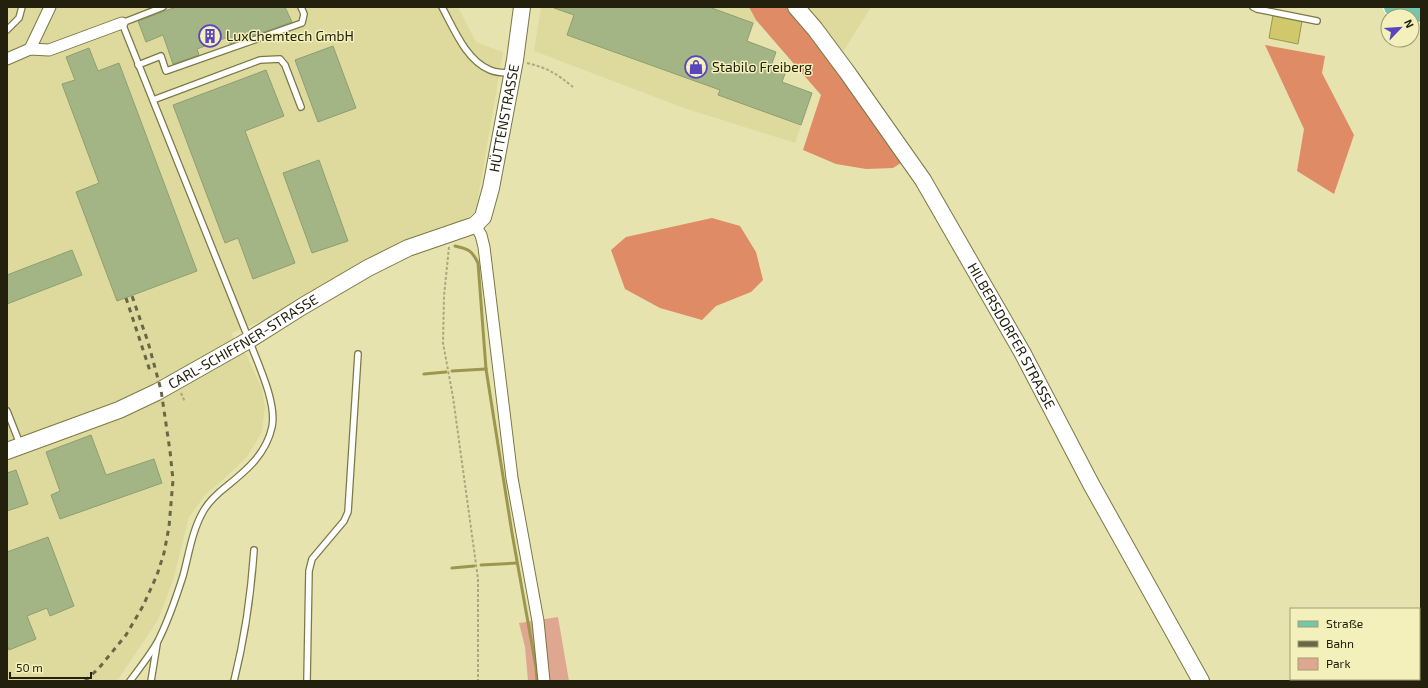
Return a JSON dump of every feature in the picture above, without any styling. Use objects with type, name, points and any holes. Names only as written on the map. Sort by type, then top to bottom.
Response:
[{"type":"main road","name":"HÜTTENSTRASSE","points":[[475,225],[484,218],[488,201],[513,67],[522,7]]},
{"type":"main road","name":"HILBERSDORFER STRASSE","points":[[796,7],[815,29],[847,72],[923,180],[1022,352],[1091,484],[1201,681]]},
{"type":"main road","points":[[1392,7],[1421,13]]},
{"type":"main road","name":"CARL-SCHIFFNER-STRASSE","points":[[14,448],[119,410],[157,392],[249,340],[368,268],[408,248],[445,234],[475,225]]},
{"type":"street","points":[[30,49],[50,7]]},
{"type":"street","points":[[7,59],[30,49],[49,50],[122,22]]},
{"type":"street","points":[[475,225],[481,235],[484,246],[512,478],[538,621],[544,681]]},
{"type":"lane","points":[[7,30],[19,18],[22,7]]},
{"type":"lane","points":[[130,681],[157,642],[168,617],[183,576],[191,541],[204,509],[212,498],[249,469],[259,456],[268,441],[272,427],[273,413],[268,392],[249,340],[122,22],[163,7]]},
{"type":"lane","points":[[138,65],[161,56],[166,72],[302,23],[304,14],[301,7]]},
{"type":"lane","points":[[442,7],[454,30],[470,55],[481,65],[490,70],[513,67]]},
{"type":"lane","points":[[1253,7],[1317,21]]},
{"type":"lane","points":[[153,100],[260,60],[280,59],[285,65],[300,106]]},
{"type":"lane","points":[[307,681],[309,571],[312,559],[344,521],[348,512],[358,354]]},
{"type":"lane","points":[[7,411],[14,448]]},
{"type":"lane","points":[[234,681],[242,648],[251,588],[254,550]]},
{"type":"lane","points":[[151,681],[157,642]]},
{"type":"path","points":[[513,67],[540,66],[556,73],[573,88]]},
{"type":"path","points":[[445,234],[449,248],[444,296],[443,343],[453,397],[478,579],[478,681]]},
{"type":"shaded area","points":[[7,7],[458,7],[476,42],[503,52],[476,210],[470,216],[461,221],[405,241],[355,265],[272,317],[231,333],[247,356],[262,389],[265,407],[262,432],[247,457],[206,494],[189,517],[173,581],[158,620],[117,681],[7,681]]},
{"type":"shaded area","points":[[541,7],[749,7],[756,20],[747,41],[776,52],[771,66],[786,71],[782,82],[812,93],[795,143],[684,108],[534,51]]},
{"type":"shaded area","points":[[749,7],[787,7],[837,68],[904,161],[893,168],[866,169],[836,164],[803,150],[821,95],[756,20]]},
{"type":"shaded area","points":[[805,7],[871,7],[843,52]]},
{"type":"shaded area","points":[[1273,15],[1302,21],[1298,44],[1269,38]]},
{"type":"shaded area","points":[[1265,45],[1325,56],[1322,73],[1354,135],[1334,194],[1297,171],[1304,129]]},
{"type":"shaded area","points":[[712,218],[740,226],[756,252],[763,280],[751,292],[716,306],[702,320],[660,308],[625,289],[611,250],[626,237]]},
{"type":"green space","points":[[558,617],[569,681],[528,681],[525,647],[519,623]]},
{"type":"building","name":"LuxChemtech GmbH","points":[[176,7],[285,7],[292,22],[230,44],[228,37],[197,49],[199,55],[173,64],[163,35],[146,42],[138,21]]},
{"type":"building","name":"Stabilo Freiberg","points":[[554,7],[709,7],[753,23],[747,41],[776,52],[771,66],[786,71],[782,82],[812,93],[801,125],[718,95],[720,90],[567,35],[574,15]]},
{"type":"building","points":[[333,46],[356,108],[318,122],[295,60]]},
{"type":"building","points":[[89,48],[98,71],[119,63],[197,271],[117,301],[76,192],[99,183],[62,84],[75,80],[66,57]]},
{"type":"building","points":[[266,70],[284,116],[245,131],[295,263],[253,279],[238,238],[225,243],[173,105]]},
{"type":"building","points":[[319,160],[348,241],[312,253],[283,173]]},
{"type":"building","points":[[72,250],[82,275],[7,304],[7,275]]},
{"type":"building","points":[[91,435],[106,475],[154,459],[162,483],[60,519],[51,495],[60,491],[46,452]]},
{"type":"building","points":[[16,470],[28,504],[7,511],[7,473]]},
{"type":"building","points":[[48,537],[74,606],[50,616],[47,608],[27,616],[36,639],[9,650],[7,644],[7,552]]},
{"type":"waterway","points":[[455,246],[469,251],[474,255],[478,263],[486,369],[512,533],[536,667],[537,681]]},
{"type":"waterway","points":[[452,371],[486,369]]},
{"type":"waterway","points":[[424,374],[446,372]]},
{"type":"waterway","points":[[481,565],[517,563]]},
{"type":"waterway","points":[[452,568],[474,566]]},
{"type":"railway","points":[[85,681],[99,668],[126,635],[143,606],[157,575],[164,553],[169,527],[173,480],[161,390],[148,342],[132,296]]},
{"type":"railway","points":[[126,298],[151,374]]},
{"type":"place","name":"LuxChemtech GmbH","points":[[210,36]]},
{"type":"place","name":"Stabilo Freiberg","points":[[696,67]]}]
